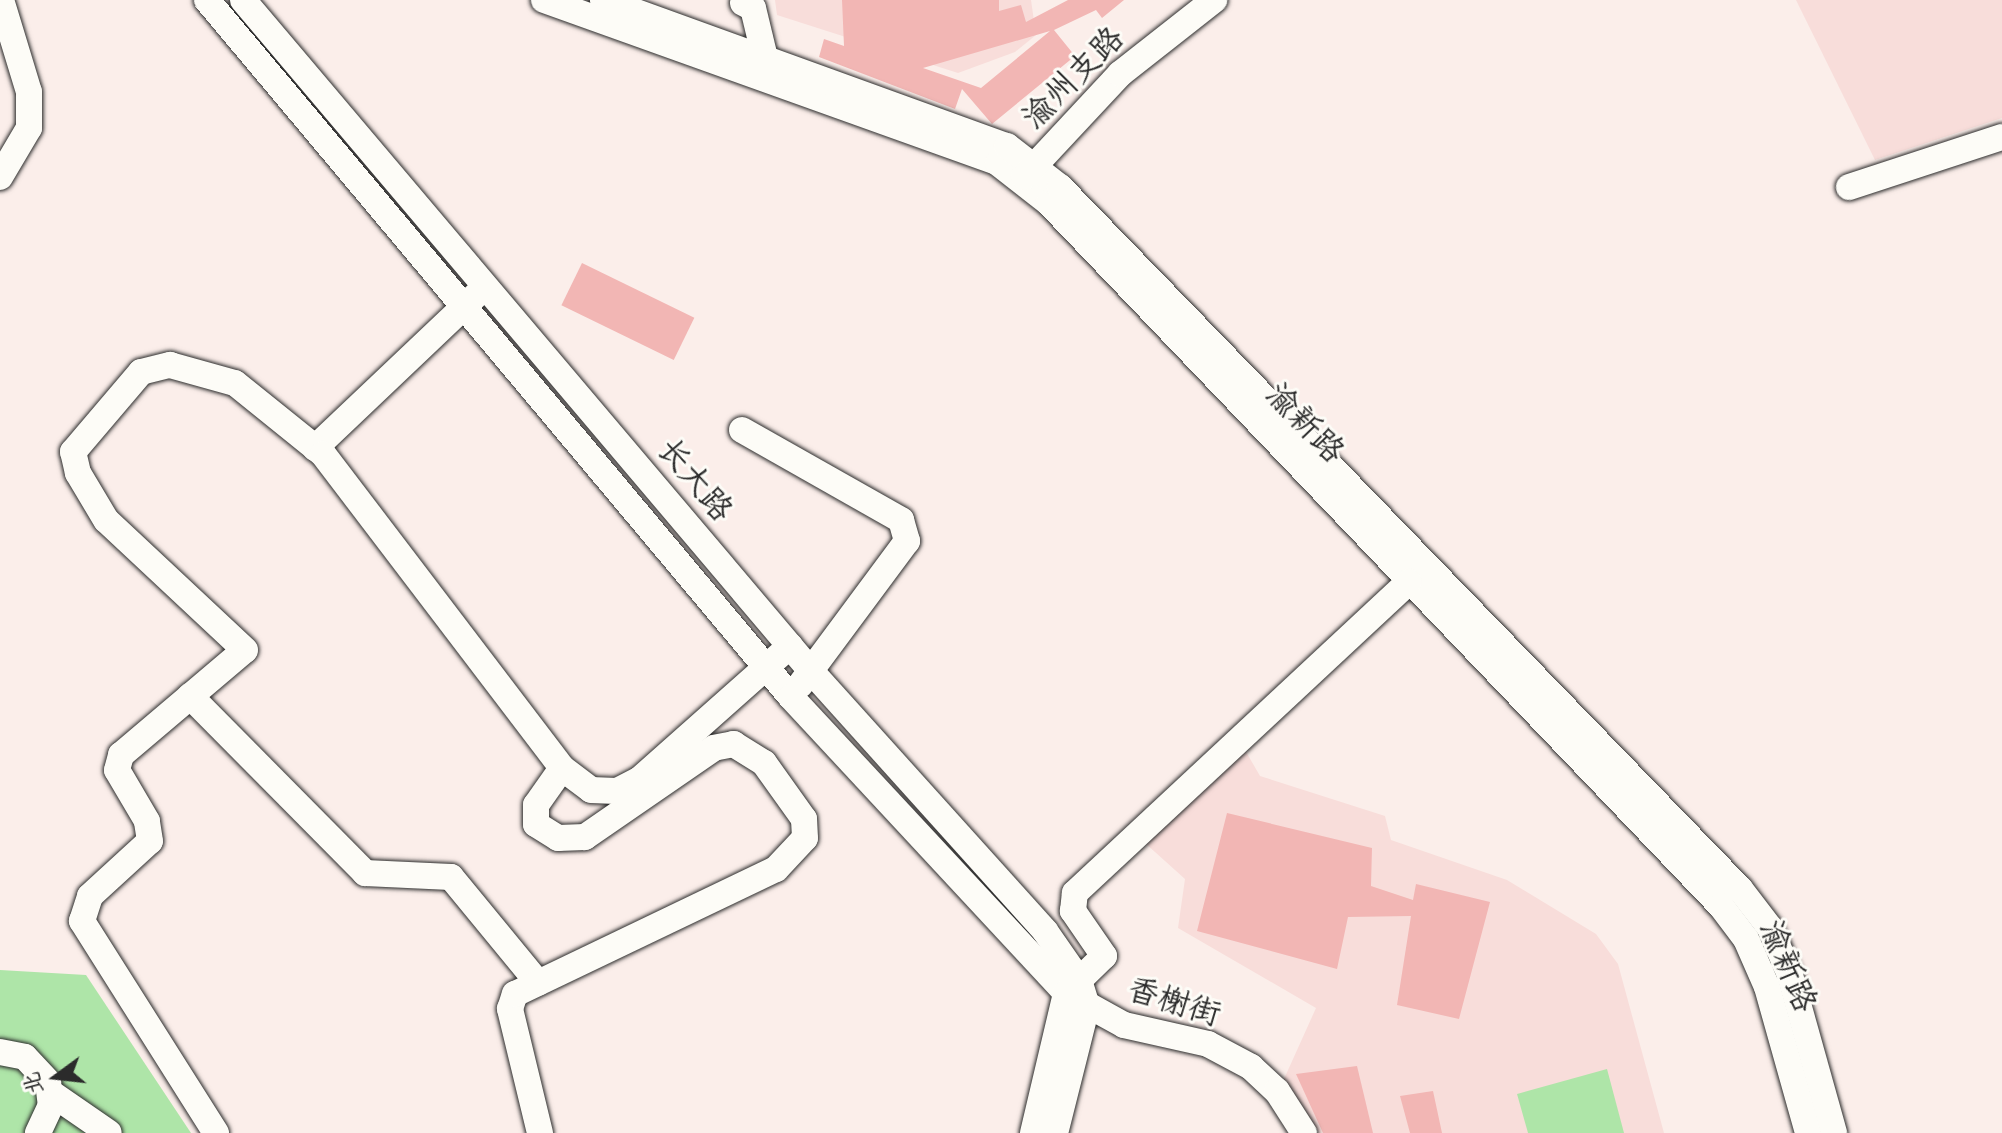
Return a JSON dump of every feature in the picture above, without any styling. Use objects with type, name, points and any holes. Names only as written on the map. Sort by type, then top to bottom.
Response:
[{"type":"street","points":[[0,177],[29,128],[29,104],[1,0]]},
{"type":"street","name":"长大路","points":[[207,0],[791,697],[1077,993]]},
{"type":"street","name":"长大路","points":[[243,0],[811,671],[1045,931],[1077,993]]},
{"type":"street","points":[[268,0],[278,40]]},
{"type":"street","name":"渝新路","points":[[544,0],[1028,172],[1740,889],[1770,928],[1790,975],[1834,1133]]},
{"type":"street","name":"渝州支路","points":[[1028,172],[1120,74],[1212,1]]},
{"type":"street","name":"渝新路","points":[[620,2],[1007,146],[1409,582],[1746,939],[1767,987],[1808,1133]]},
{"type":"street","points":[[743,3],[753,8],[765,58]]},
{"type":"street","points":[[1849,187],[2002,137]]},
{"type":"street","points":[[315,448],[487,285]]},
{"type":"street","points":[[216,1133],[82,921],[90,896],[150,841],[147,821],[117,770],[121,755],[245,650],[106,520],[78,473],[73,452],[141,372],[170,365],[235,383],[315,448],[562,768],[591,790],[617,791],[639,780],[790,646]]},
{"type":"street","points":[[742,430],[901,520],[907,541],[791,697]]},
{"type":"street","points":[[1033,1133],[1077,993],[1104,956],[1073,911],[1075,893],[1409,582]]},
{"type":"street","points":[[190,696],[365,873],[451,877],[538,983]]},
{"type":"street","points":[[540,1133],[510,1009],[515,994],[776,869],[805,838],[804,819],[764,763],[734,744],[714,748],[585,837],[558,838],[536,824],[536,805],[562,768]]},
{"type":"street","name":"香榭街","points":[[1055,1133],[1077,993],[1124,1025],[1208,1044],[1251,1067],[1277,1091],[1304,1133]]},
{"type":"street","points":[[0,1052],[34,1063],[51,1093],[109,1133]]},
{"type":"street","points":[[38,1133],[48,1116],[51,1093]]},
{"type":"shaded area","points":[[775,0],[1031,0],[1036,35],[1015,52],[958,73],[777,15]]},
{"type":"shaded area","points":[[1796,0],[2002,0],[2002,118],[1875,160]]},
{"type":"shaded area","points":[[1245,750],[1260,776],[1385,816],[1391,840],[1507,880],[1596,934],[1618,964],[1664,1133],[1319,1133],[1284,1079],[1316,1008],[1178,928],[1185,879],[1145,843]]},
{"type":"green space","points":[[0,970],[86,975],[191,1133],[0,1133]]},
{"type":"green space","points":[[1607,1069],[1624,1133],[1528,1133],[1517,1094]]},
{"type":"building","points":[[842,0],[999,0],[999,11],[1021,5],[1026,22],[1068,0],[1124,0],[1102,18],[1096,10],[1054,30],[1075,56],[992,124],[962,89],[955,109],[819,57],[824,39],[844,46]],"holes":[[[1050,31],[981,88],[923,68]]]},
{"type":"building","points":[[582,263],[694,318],[674,360],[561,305]]},
{"type":"building","points":[[1227,813],[1372,848],[1371,886],[1413,900],[1416,884],[1490,902],[1459,1019],[1397,1005],[1411,916],[1348,917],[1337,969],[1197,931]]},
{"type":"building","points":[[1357,1066],[1373,1133],[1323,1133],[1296,1074]]},
{"type":"building","points":[[1433,1091],[1442,1133],[1410,1133],[1400,1096]]}]
